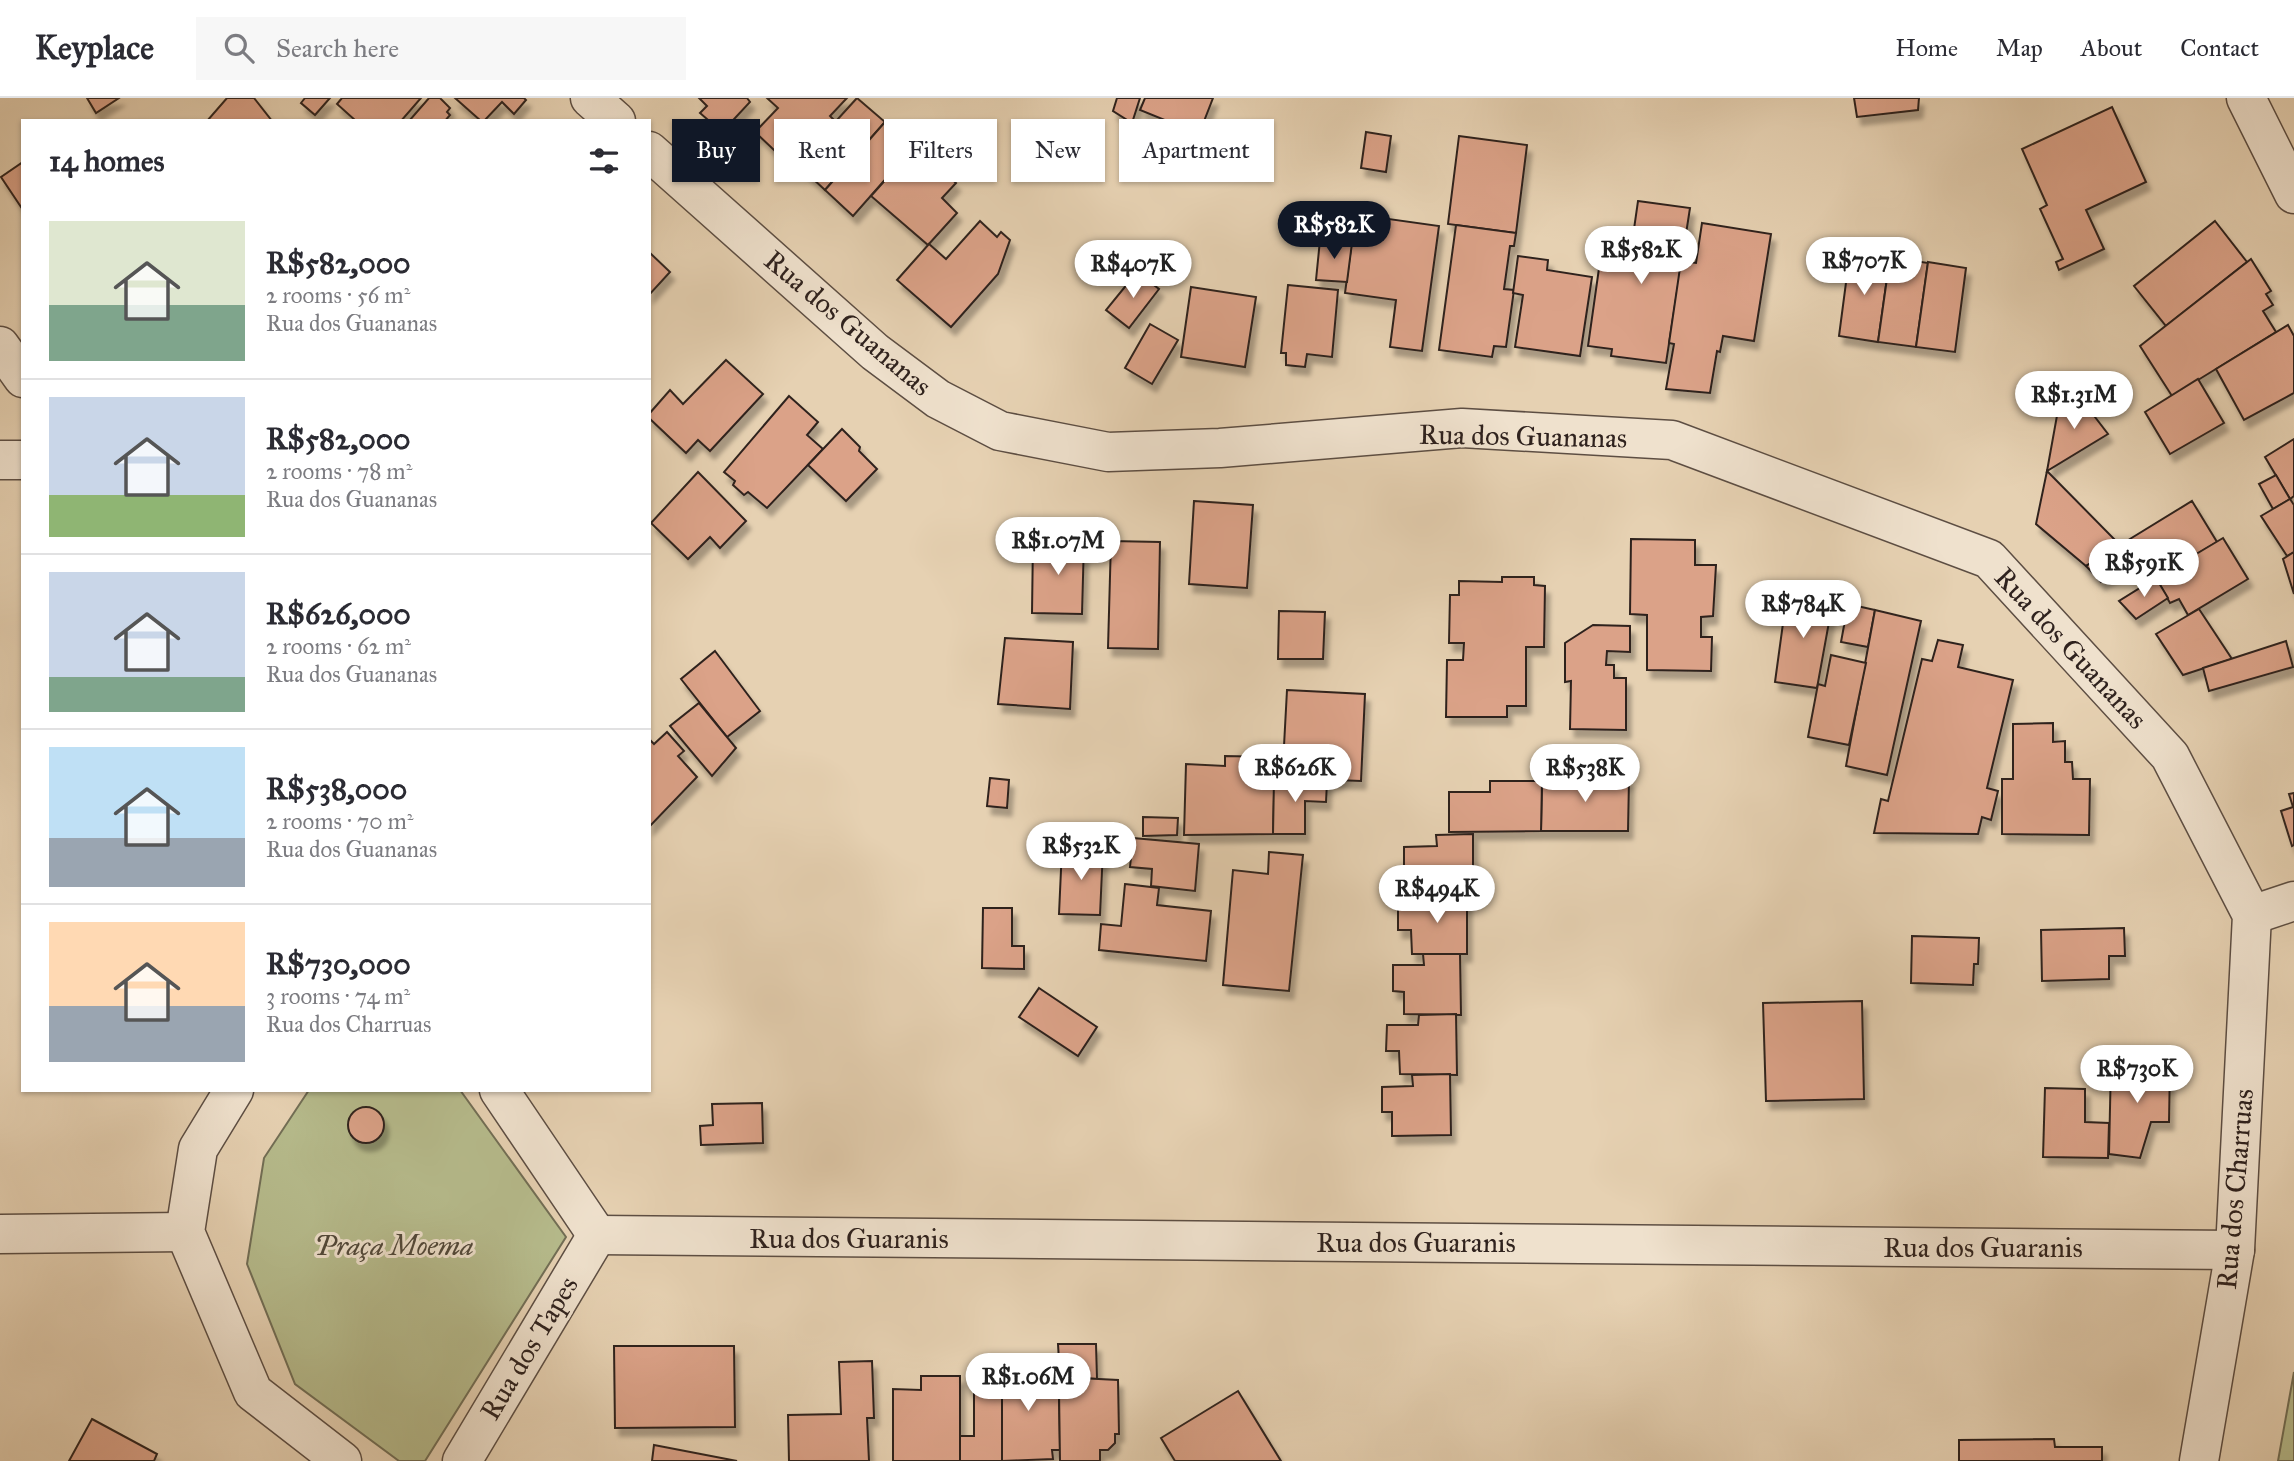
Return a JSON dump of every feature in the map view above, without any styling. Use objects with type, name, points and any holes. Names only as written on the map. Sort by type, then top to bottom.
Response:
[{"type":"street","points":[[590,98],[614,119]]},
{"type":"street","points":[[2246,98],[2294,194]]},
{"type":"street","name":"Rua dos Guananas","points":[[651,153],[875,352],[938,399],[1000,431],[1108,452],[1220,448],[1462,428],[1672,440],[1989,559],[2171,756],[2252,915]]},
{"type":"street","points":[[0,346],[21,375]]},
{"type":"street","points":[[0,460],[21,460]]},
{"type":"street","points":[[2252,915],[2294,901]]},
{"type":"street","name":"Rua dos Charruas","points":[[2199,1461],[2235,1250],[2252,915]]},
{"type":"street","points":[[233,1092],[198,1149],[185,1232],[253,1392],[342,1461]]},
{"type":"street","points":[[500,1092],[597,1236]]},
{"type":"street","points":[[0,1234],[185,1232]]},
{"type":"street","name":"Rua dos Guaranis","points":[[597,1236],[2235,1250]]},
{"type":"street","name":"Rua dos Tapes","points":[[462,1461],[597,1236]]},
{"type":"green space","name":"Praça Moema","points":[[308,1092],[461,1092],[566,1237],[425,1461],[399,1461],[295,1384],[247,1264],[264,1158]]},
{"type":"green space","points":[[2294,1372],[2294,1461],[2278,1461]]},
{"type":"building","points":[[87,98],[119,98],[96,113]]},
{"type":"building","points":[[227,98],[254,98],[270,119],[209,119]]},
{"type":"building","points":[[305,98],[330,98],[315,115],[301,103]]},
{"type":"building","points":[[342,98],[421,98],[403,119],[354,119],[337,104]]},
{"type":"building","points":[[429,98],[440,98],[450,108],[447,119],[411,119]]},
{"type":"building","points":[[455,98],[526,100],[514,114],[502,102],[486,119],[479,119]]},
{"type":"building","points":[[699,98],[747,98],[750,102],[734,119],[707,119],[700,113],[707,106]]},
{"type":"building","points":[[767,98],[847,98],[830,116],[833,119],[774,119],[774,150],[760,137],[760,127],[778,108]]},
{"type":"building","points":[[857,98],[884,123],[870,139],[870,119],[838,119]]},
{"type":"building","points":[[1117,98],[1140,98],[1133,119],[1126,119],[1113,111]]},
{"type":"building","points":[[1145,98],[1213,98],[1205,119],[1162,119],[1140,110]]},
{"type":"building","points":[[1854,98],[1919,98],[1918,110],[1857,117]]},
{"type":"building","points":[[2112,107],[2146,182],[2086,210],[2104,249],[2059,270],[2056,262],[2063,259],[2040,209],[2047,205],[2022,149]]},
{"type":"building","points":[[884,123],[884,181],[853,216],[825,190],[832,182],[870,182],[870,139]]},
{"type":"building","points":[[1366,132],[1391,136],[1386,172],[1361,168]]},
{"type":"building","points":[[1459,136],[1527,145],[1516,233],[1448,224]]},
{"type":"building","points":[[21,163],[21,207],[1,177]]},
{"type":"building","points":[[816,182],[832,182],[825,190]]},
{"type":"building","points":[[884,182],[955,182],[942,198],[957,213],[928,245],[871,196]]},
{"type":"building","points":[[1638,201],[1690,208],[1666,363],[1611,356],[1612,349],[1588,346],[1602,247],[1631,250]]},
{"type":"building","points":[[1357,203],[1376,205],[1374,217],[1439,226],[1422,351],[1390,347],[1396,300],[1345,293]]},
{"type":"building","points":[[980,221],[997,237],[1001,232],[1010,240],[998,274],[951,327],[897,280],[929,244],[946,259]]},
{"type":"building","points":[[2215,221],[2247,262],[2166,326],[2134,286]]},
{"type":"building","points":[[1702,223],[1771,234],[1754,341],[1723,336],[1720,352],[1717,351],[1710,393],[1666,389],[1674,344],[1669,343],[1681,261],[1696,263]]},
{"type":"building","points":[[1456,225],[1516,233],[1514,246],[1510,246],[1504,289],[1514,290],[1506,347],[1494,346],[1492,357],[1439,350]]},
{"type":"building","points":[[1320,240],[1352,243],[1347,282],[1316,280]]},
{"type":"building","points":[[1850,252],[1890,257],[1878,342],[1839,336]]},
{"type":"building","points":[[651,254],[670,272],[651,293]]},
{"type":"building","points":[[1518,256],[1548,260],[1547,270],[1592,277],[1580,356],[1515,347],[1523,295],[1513,293]]},
{"type":"building","points":[[1890,257],[1928,263],[1916,347],[1878,342]]},
{"type":"building","points":[[2251,259],[2271,291],[2266,294],[2273,305],[2263,311],[2276,332],[2172,396],[2140,346]]},
{"type":"building","points":[[1928,262],[1966,268],[1955,352],[1916,347]]},
{"type":"building","points":[[1137,272],[1159,289],[1129,328],[1106,310]]},
{"type":"building","points":[[1288,285],[1338,290],[1332,357],[1307,354],[1305,367],[1286,365],[1286,353],[1281,353]]},
{"type":"building","points":[[1191,287],[1256,297],[1245,367],[1181,357]]},
{"type":"building","points":[[1150,324],[1178,340],[1152,384],[1125,368]]},
{"type":"building","points":[[2288,325],[2294,336],[2294,393],[2244,420],[2216,369]]},
{"type":"building","points":[[726,360],[763,394],[710,451],[698,440],[686,453],[651,420],[651,412],[670,390],[683,404]]},
{"type":"building","points":[[2198,379],[2224,423],[2170,454],[2145,412]]},
{"type":"building","points":[[2078,395],[2108,434],[2047,471],[2058,410]]},
{"type":"building","points":[[789,396],[818,422],[807,435],[823,449],[767,508],[748,492],[744,495],[733,485],[735,481],[724,472]]},
{"type":"building","points":[[842,429],[877,469],[846,501],[808,465]]},
{"type":"building","points":[[2294,439],[2294,496],[2290,499],[2265,457]]},
{"type":"building","points":[[2047,471],[2120,545],[2086,566],[2036,524]]},
{"type":"building","points":[[698,472],[746,521],[720,548],[710,537],[688,559],[651,523]]},
{"type":"building","points":[[2276,475],[2290,499],[2273,509],[2259,484]]},
{"type":"building","points":[[2290,499],[2294,505],[2294,552],[2287,556],[2261,516]]},
{"type":"building","points":[[1194,501],[1253,505],[1247,588],[1189,584]]},
{"type":"building","points":[[2192,501],[2217,542],[2156,578],[2147,563],[2140,567],[2125,542]]},
{"type":"building","points":[[2223,538],[2248,579],[2188,615],[2179,599],[2170,603],[2156,578]]},
{"type":"building","points":[[1631,539],[1695,540],[1695,565],[1716,565],[1713,616],[1701,617],[1701,637],[1712,637],[1711,671],[1647,670],[1647,615],[1630,614]]},
{"type":"building","points":[[1033,540],[1084,541],[1082,614],[1032,613]]},
{"type":"building","points":[[1111,541],[1160,542],[1158,649],[1108,648]]},
{"type":"building","points":[[2125,542],[2136,560],[2101,582],[2086,566]]},
{"type":"building","points":[[2294,552],[2294,594],[2283,559]]},
{"type":"building","points":[[1502,577],[1534,577],[1534,585],[1545,586],[1544,647],[1526,647],[1526,706],[1507,706],[1507,717],[1446,717],[1447,660],[1463,660],[1464,643],[1449,643],[1450,595],[1459,595],[1459,581],[1502,582]]},
{"type":"building","points":[[2156,578],[2168,598],[2136,619],[2119,601]]},
{"type":"building","points":[[1787,594],[1833,600],[1817,688],[1775,682]]},
{"type":"building","points":[[1848,604],[1875,610],[1868,647],[1841,642]]},
{"type":"building","points":[[2199,609],[2232,659],[2183,675],[2156,634]]},
{"type":"building","points":[[1875,610],[1921,621],[1887,775],[1846,766]]},
{"type":"building","points":[[1279,611],[1325,612],[1323,659],[1278,659]]},
{"type":"building","points":[[1593,625],[1630,626],[1630,652],[1607,651],[1606,665],[1614,665],[1614,678],[1626,678],[1626,730],[1570,729],[1571,681],[1565,682],[1565,643]]},
{"type":"building","points":[[1005,638],[1073,642],[1070,709],[998,704]]},
{"type":"building","points":[[1938,640],[1963,645],[1958,667],[2013,680],[1987,788],[1998,791],[1991,820],[1982,817],[1978,834],[1874,833],[1881,799],[1888,801],[1922,659],[1932,661]]},
{"type":"building","points":[[2286,641],[2293,667],[2209,691],[2203,668]]},
{"type":"building","points":[[715,651],[760,711],[727,737],[681,679]]},
{"type":"building","points":[[1831,655],[1866,663],[1849,745],[1808,737],[1818,684],[1825,686]]},
{"type":"building","points":[[1287,690],[1365,694],[1361,781],[1283,778],[1284,771],[1275,771],[1275,745],[1284,746]]},
{"type":"building","points":[[699,703],[736,748],[712,776],[670,726]]},
{"type":"building","points":[[2053,723],[2053,742],[2065,741],[2065,762],[2072,762],[2073,779],[2090,779],[2089,835],[2002,834],[2002,779],[2013,779],[2013,724]]},
{"type":"building","points":[[667,732],[684,751],[678,756],[697,777],[651,825],[651,741],[654,744]]},
{"type":"building","points":[[1225,756],[1275,757],[1273,834],[1184,835],[1186,764],[1225,766]]},
{"type":"building","points":[[1542,776],[1629,779],[1628,831],[1541,831]]},
{"type":"building","points":[[990,778],[1009,780],[1007,808],[987,806]]},
{"type":"building","points":[[1274,779],[1327,782],[1326,802],[1305,801],[1305,834],[1273,834]]},
{"type":"building","points":[[1490,781],[1542,781],[1541,831],[1449,832],[1449,792],[1490,792]]},
{"type":"building","points":[[2294,793],[2292,846],[2281,811],[2293,807],[2289,794]]},
{"type":"building","points":[[1143,817],[1178,818],[1177,835],[1143,836]]},
{"type":"building","points":[[1473,834],[1473,893],[1416,893],[1415,869],[1404,869],[1404,847],[1437,846],[1436,835]]},
{"type":"building","points":[[1133,838],[1199,844],[1195,891],[1151,886],[1152,869],[1130,867]]},
{"type":"building","points":[[1062,848],[1103,849],[1100,915],[1059,914]]},
{"type":"building","points":[[1269,852],[1303,855],[1289,991],[1223,985],[1233,870],[1268,874]]},
{"type":"building","points":[[1125,884],[1159,888],[1157,905],[1211,911],[1206,961],[1099,950],[1101,924],[1121,926]]},
{"type":"building","points":[[1431,894],[1467,894],[1467,954],[1412,954],[1411,930],[1398,930],[1398,905],[1430,905]]},
{"type":"building","points":[[983,908],[1012,908],[1012,946],[1024,946],[1024,969],[982,968]]},
{"type":"building","points":[[2124,928],[2125,956],[2109,956],[2109,979],[2042,981],[2041,930]]},
{"type":"building","points":[[1912,936],[1979,938],[1978,964],[1974,964],[1973,985],[1911,983]]},
{"type":"building","points":[[1423,954],[1460,954],[1461,1015],[1404,1014],[1404,992],[1393,991],[1393,965],[1424,965]]},
{"type":"building","points":[[1039,988],[1097,1027],[1078,1056],[1019,1017]]},
{"type":"building","points":[[1862,1001],[1864,1099],[1766,1101],[1763,1003]]},
{"type":"building","points":[[1456,1014],[1457,1075],[1400,1074],[1399,1051],[1386,1051],[1387,1025],[1418,1025],[1419,1015]]},
{"type":"building","points":[[2111,1063],[2170,1065],[2169,1122],[2151,1122],[2140,1158],[2109,1154]]},
{"type":"building","points":[[1450,1074],[1451,1135],[1392,1136],[1392,1112],[1382,1112],[1382,1087],[1413,1086],[1412,1075]]},
{"type":"building","points":[[2045,1088],[2085,1089],[2085,1122],[2109,1123],[2108,1158],[2043,1157]]},
{"type":"building","points":[[762,1103],[763,1143],[701,1145],[700,1126],[713,1125],[712,1104]]},
{"type":"building","points":[[366,1107],[379,1112],[384,1125],[379,1138],[366,1143],[353,1138],[348,1125],[353,1112]]},
{"type":"building","points":[[1058,1344],[1096,1344],[1097,1379],[1079,1378],[1079,1361],[1059,1361]]},
{"type":"building","points":[[614,1346],[734,1346],[735,1427],[615,1428]]},
{"type":"building","points":[[1002,1359],[1042,1359],[1042,1394],[1059,1394],[1060,1450],[1052,1450],[1053,1459],[1002,1461]]},
{"type":"building","points":[[872,1361],[874,1418],[867,1418],[869,1461],[789,1461],[788,1415],[841,1414],[839,1362]]},
{"type":"building","points":[[921,1376],[960,1376],[960,1461],[893,1461],[893,1389],[921,1390]]},
{"type":"building","points":[[1079,1378],[1118,1380],[1119,1434],[1115,1434],[1115,1443],[1108,1450],[1100,1450],[1100,1461],[1060,1461],[1059,1391],[1079,1392]]},
{"type":"building","points":[[974,1386],[1002,1386],[1002,1461],[960,1461],[960,1436],[974,1436]]},
{"type":"building","points":[[1238,1391],[1281,1461],[1175,1461],[1161,1438]]},
{"type":"building","points":[[92,1419],[157,1454],[154,1461],[69,1461]]},
{"type":"building","points":[[2054,1439],[2055,1447],[2102,1447],[2102,1461],[1959,1461],[1959,1440]]},
{"type":"building","points":[[654,1445],[737,1461],[652,1461]]}]
